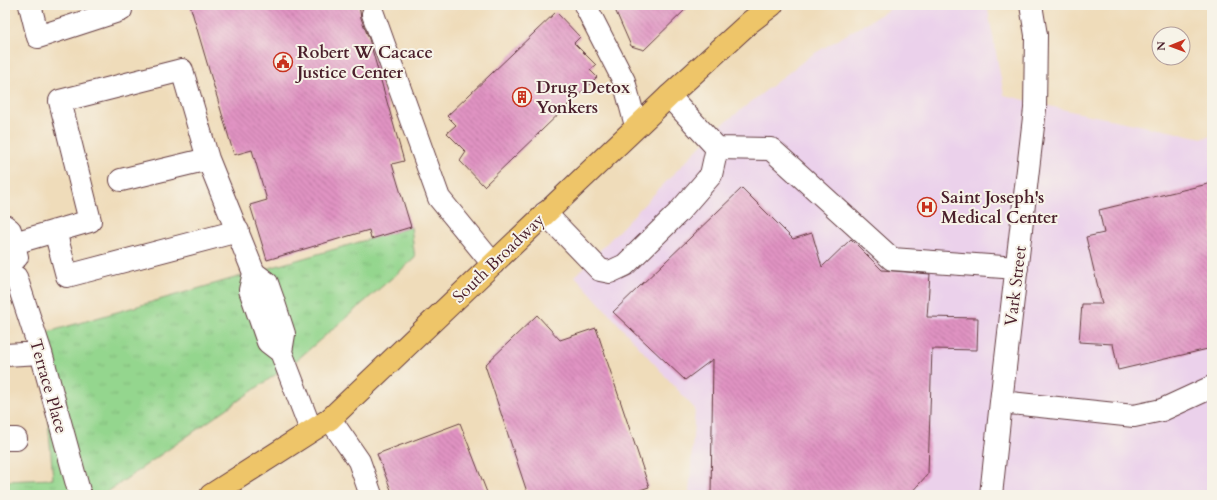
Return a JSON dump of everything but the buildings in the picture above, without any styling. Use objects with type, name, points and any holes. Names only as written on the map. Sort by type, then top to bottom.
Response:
[{"type":"main road","name":"South Broadway","points":[[211,495],[330,419],[636,126],[750,22],[772,5]]},
{"type":"street","points":[[30,5],[38,37],[121,10],[115,5]]},
{"type":"street","points":[[585,5],[624,81],[636,126]]},
{"type":"street","name":"Vark Street","points":[[991,495],[1035,109],[1036,34],[1031,5]]},
{"type":"street","points":[[373,14],[440,198],[493,264]]},
{"type":"street","points":[[10,235],[55,231],[90,221],[60,101],[182,70],[208,159],[254,273],[250,290],[268,342],[281,352],[311,430]]},
{"type":"street","points":[[669,96],[717,148],[772,149],[892,258],[1017,268]]},
{"type":"street","points":[[546,213],[600,270],[610,272],[625,265],[678,213],[711,175],[717,148]]},
{"type":"street","points":[[121,180],[208,159]]},
{"type":"street","points":[[55,231],[67,276],[238,232]]},
{"type":"street","name":"Terrace Place","points":[[10,235],[20,268],[10,270],[41,353],[80,495]]},
{"type":"street","points":[[5,355],[41,353]]},
{"type":"street","points":[[1001,402],[1134,416],[1162,410],[1212,387]]},
{"type":"street","points":[[330,419],[359,461],[371,495]]},
{"type":"shaded area","name":"Saint Joseph's Medical Center","points":[[897,5],[987,5],[1004,95],[1070,111],[1203,138],[1212,136],[1212,495],[689,495],[695,409],[575,276],[719,127],[810,56]]},
{"type":"green space","points":[[411,227],[415,258],[298,359],[103,495],[5,495],[5,481],[53,479],[41,334]]},
{"type":"place","name":"Robert W Cacace Justice Center","points":[[283,62]]},
{"type":"place","name":"Drug Detox Yonkers","points":[[522,97]]},
{"type":"place","name":"Saint Joseph's Medical Center","points":[[927,207]]}]
